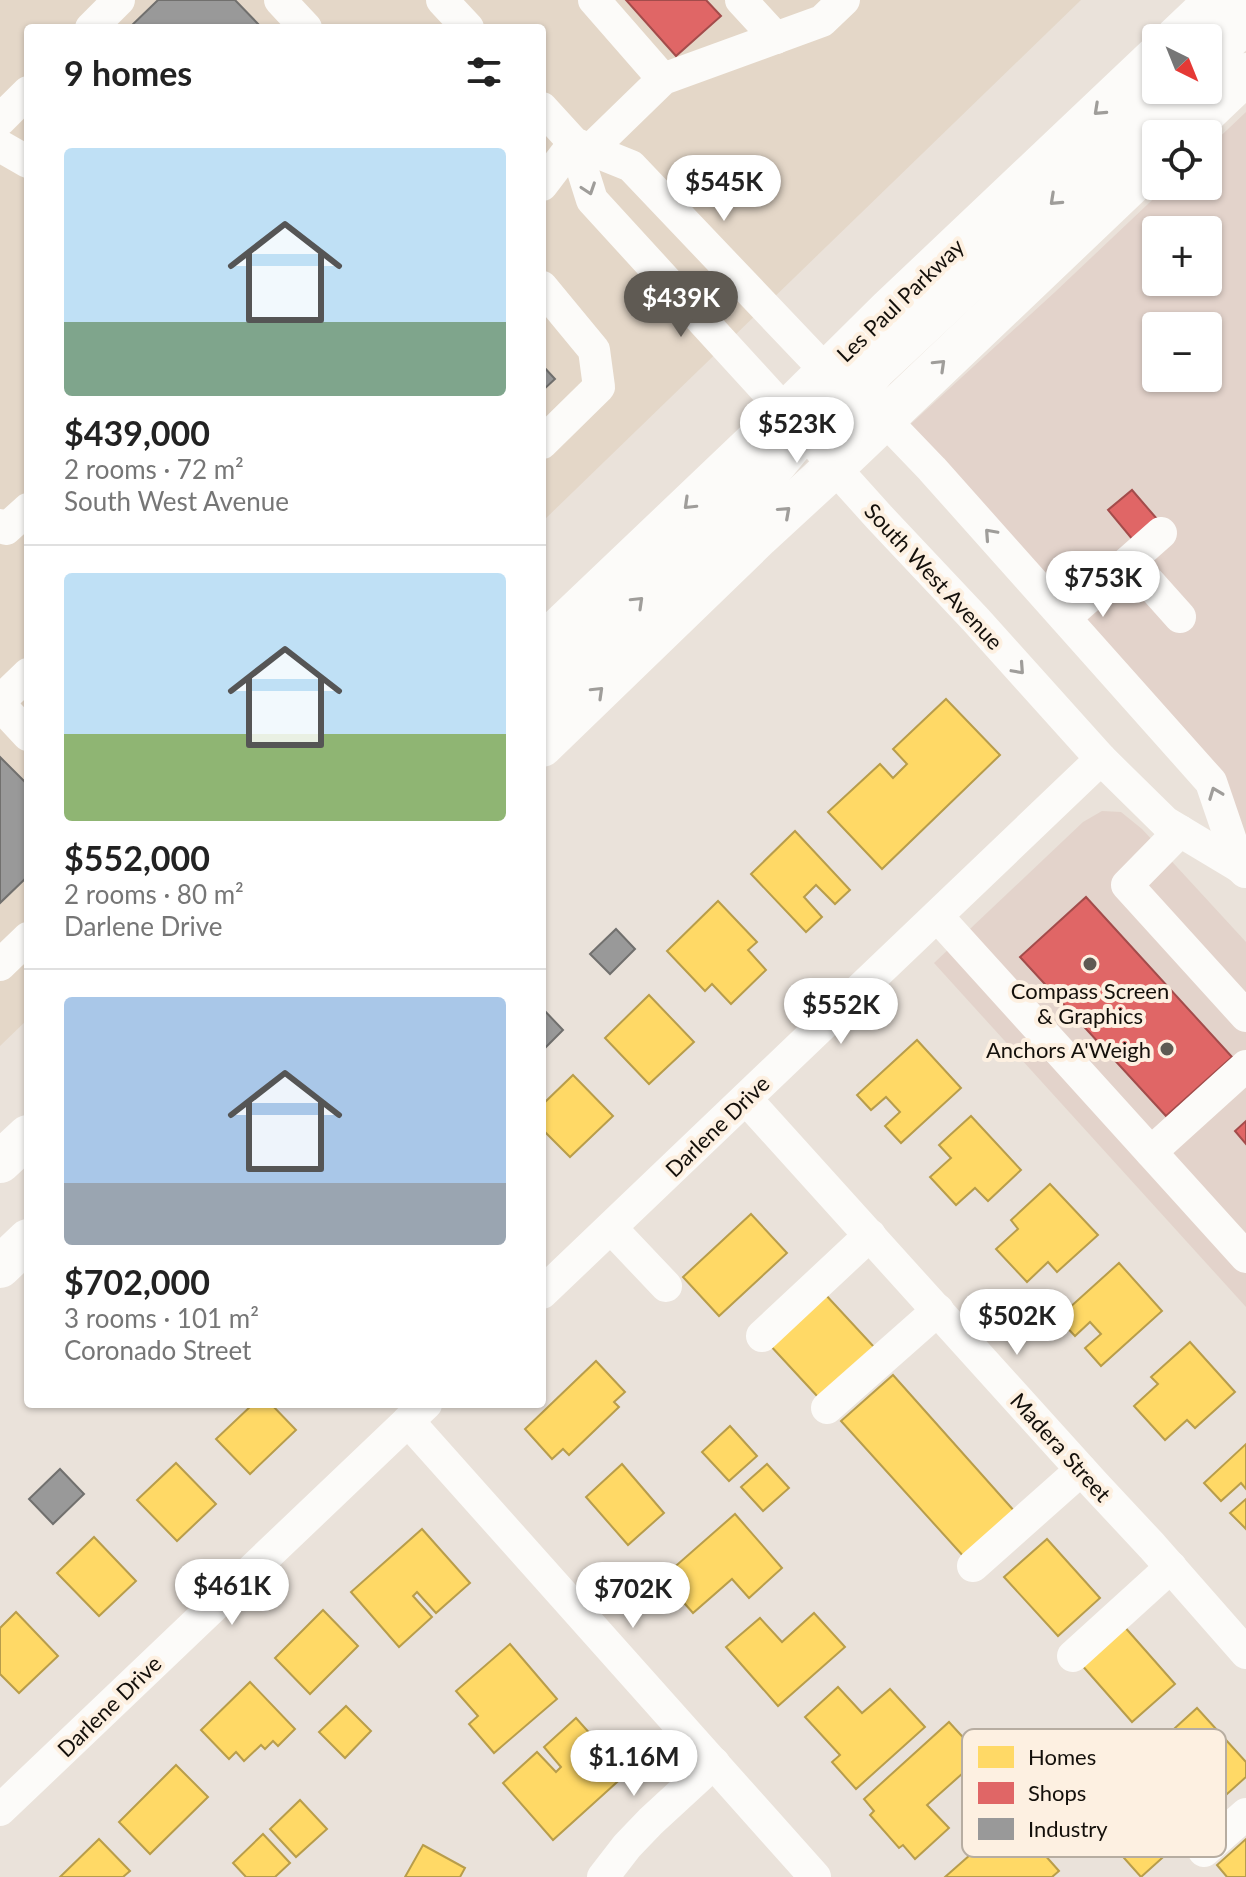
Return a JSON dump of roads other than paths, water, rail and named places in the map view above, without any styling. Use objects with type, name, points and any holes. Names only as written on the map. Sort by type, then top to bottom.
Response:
[{"type":"main road","points":[[1191,24],[1216,0]]},
{"type":"main road","points":[[1222,45],[1246,18]]},
{"type":"main road","name":"Les Paul Parkway","points":[[546,742],[834,467],[855,395],[1142,73]]},
{"type":"main road","points":[[1198,120],[1246,74]]},
{"type":"main road","points":[[546,641],[795,420],[818,404],[855,395],[875,369],[912,333],[1158,104]]},
{"type":"main road","name":"Les Paul Parkway","points":[[855,395],[1142,171]]},
{"type":"main road","points":[[546,691],[751,494],[795,420]]},
{"type":"main road","points":[[0,1162],[24,1140]]},
{"type":"main road","points":[[0,1267],[24,1244]]},
{"type":"street","points":[[95,24],[119,0]]},
{"type":"street","points":[[280,0],[302,24]]},
{"type":"street","points":[[442,0],[464,24]]},
{"type":"street","points":[[594,0],[663,79]]},
{"type":"street","points":[[741,0],[776,38]]},
{"type":"street","points":[[546,181],[582,146],[663,79],[822,21],[844,0]]},
{"type":"street","points":[[0,120],[24,96]]},
{"type":"street","name":"South West Avenue","points":[[546,112],[582,146],[631,166],[855,395],[932,469],[1211,782],[1243,871]]},
{"type":"street","points":[[0,146],[24,160]]},
{"type":"street","name":"South West Avenue","points":[[582,146],[592,200],[795,420],[834,467],[1101,759],[1165,822],[1243,871]]},
{"type":"street","points":[[546,292],[594,350],[599,387],[546,439]]},
{"type":"street","points":[[0,525],[6,529],[24,513]]},
{"type":"street","points":[[1065,618],[1161,533]]},
{"type":"street","points":[[1130,561],[1180,617]]},
{"type":"street","points":[[24,678],[0,703],[24,730]]},
{"type":"street","name":"Darlene Drive","points":[[546,1289],[1101,759]]},
{"type":"street","points":[[1180,831],[1127,885],[1246,1016]]},
{"type":"street","points":[[937,916],[1246,1257]]},
{"type":"street","points":[[0,965],[24,942]]},
{"type":"street","points":[[1151,1152],[1246,1066]]},
{"type":"street","name":"Madera Street","points":[[746,1099],[1246,1653]]},
{"type":"street","points":[[611,1228],[666,1286]]},
{"type":"street","points":[[762,1336],[870,1235]]},
{"type":"street","points":[[827,1408],[938,1310]]},
{"type":"street","points":[[417,1412],[714,1763],[815,1877]]},
{"type":"street","name":"Darlene Drive","points":[[0,1810],[417,1412]]},
{"type":"street","points":[[980,1573],[1088,1478]]},
{"type":"street","points":[[1073,1656],[1171,1567]]},
{"type":"street","points":[[603,1877],[627,1846],[714,1763]]},
{"type":"street","points":[[1226,1832],[1246,1814]]},
{"type":"place","name":"Compass Screen & Graphics","points":[[1090,964]]},
{"type":"place","name":"Anchors A'Weigh","points":[[1167,1049]]}]
